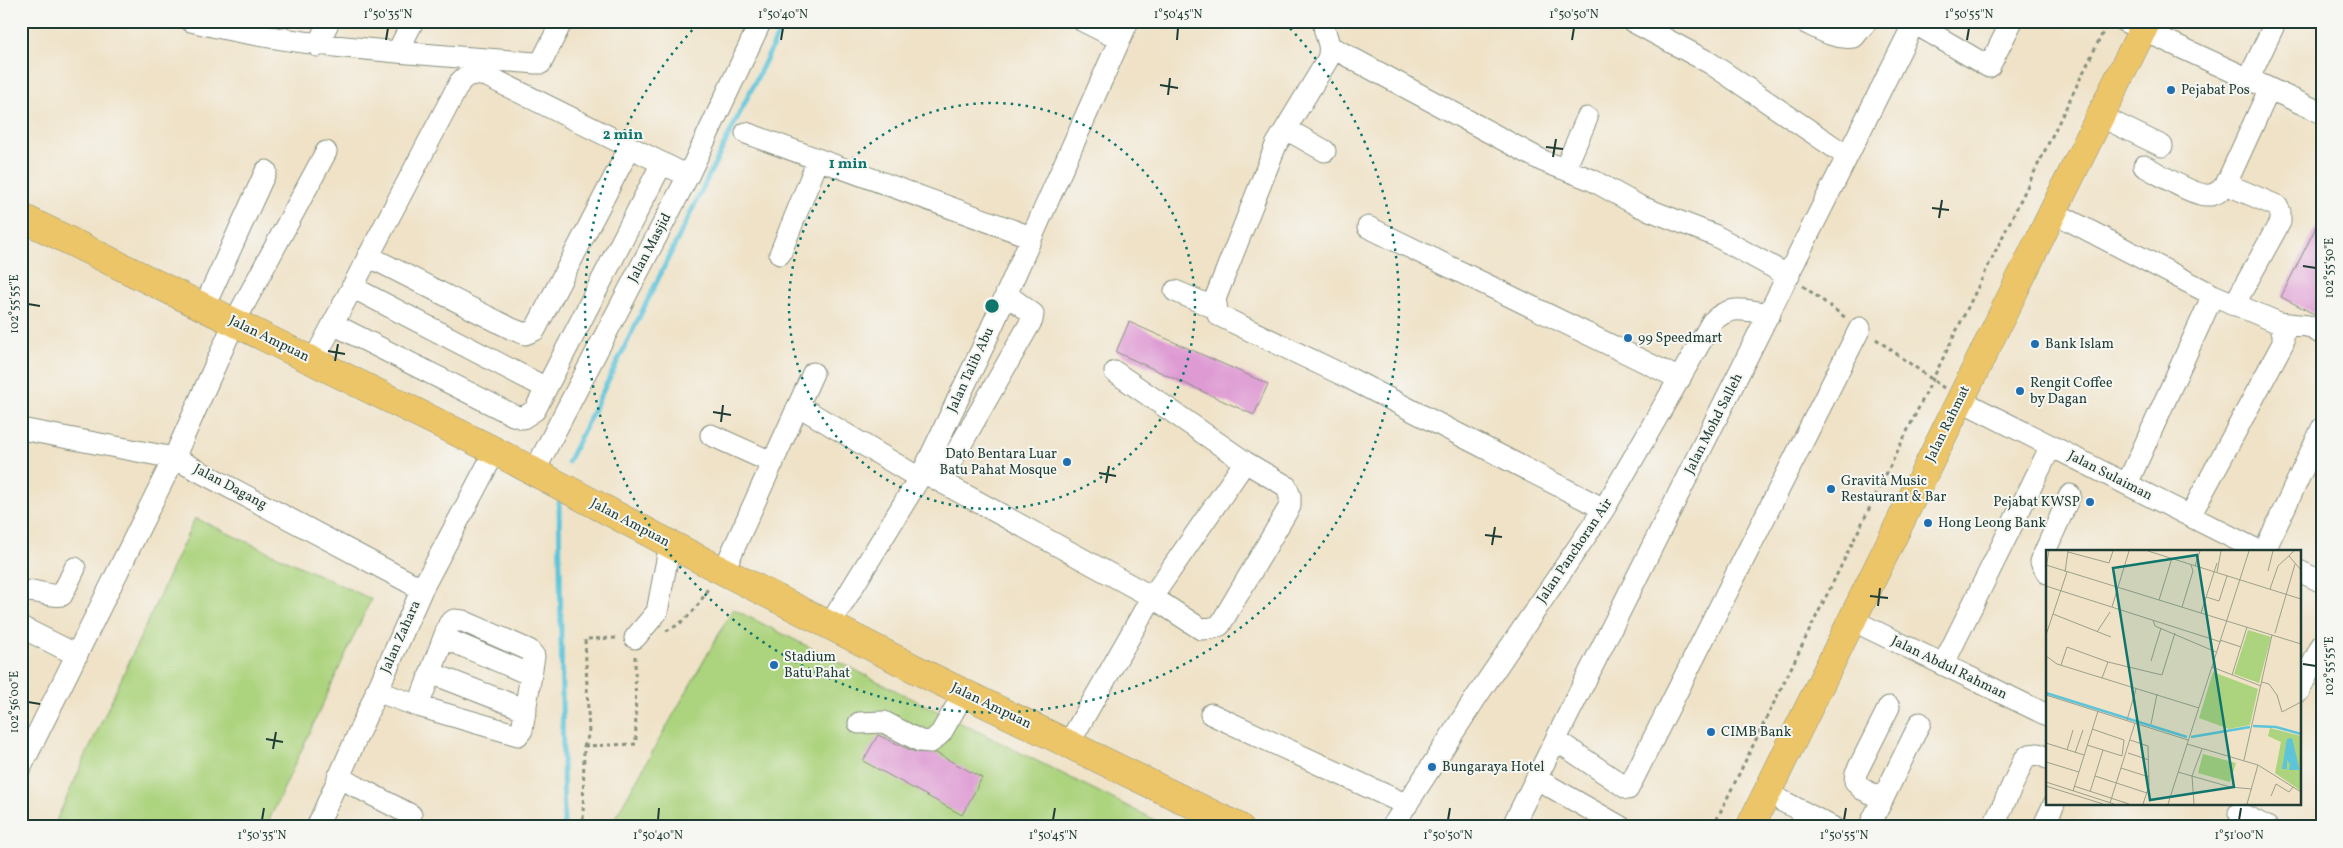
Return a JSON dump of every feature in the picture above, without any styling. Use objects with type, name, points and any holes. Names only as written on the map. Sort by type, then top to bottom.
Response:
[{"type":"main road","name":"Jalan Rahmat","points":[[1750,827],[2100,116],[2138,24]]},
{"type":"main road","name":"Jalan Ampuan","points":[[21,217],[495,451],[670,544],[720,568],[829,626],[1068,745],[1210,820],[1239,827]]},
{"type":"street","points":[[191,21],[232,26],[317,46],[541,62],[562,21]]},
{"type":"street","points":[[317,46],[329,21]]},
{"type":"street","points":[[398,51],[413,21]]},
{"type":"street","name":"Jalan Masjid","points":[[534,472],[688,176],[761,21]]},
{"type":"street","points":[[1083,21],[1124,30]]},
{"type":"street","points":[[1324,21],[1324,28],[1331,47],[1328,58],[1276,144],[1215,299],[1215,308],[1218,315],[1347,377],[1604,509]]},
{"type":"street","points":[[1632,21],[1710,63],[1847,156]]},
{"type":"street","points":[[1802,21],[1836,37],[1845,39],[1854,37],[1867,21]]},
{"type":"street","points":[[1915,22],[1989,67],[2012,21]]},
{"type":"street","points":[[2248,80],[2276,21]]},
{"type":"street","name":"Jalan Mohd Salleh","points":[[1512,827],[1915,22]]},
{"type":"street","points":[[2138,24],[2248,80],[2322,113]]},
{"type":"street","name":"Jalan Talib Abu","points":[[829,626],[927,477],[1031,237],[1124,30]]},
{"type":"street","points":[[1331,47],[1543,161],[1565,168],[1639,206],[1714,235],[1788,276]]},
{"type":"street","points":[[313,362],[460,82],[467,75],[474,73],[487,76],[688,176]]},
{"type":"street","points":[[2144,166],[2199,194],[2210,195],[2219,192],[2226,184],[2269,90]]},
{"type":"street","points":[[2100,116],[2162,146]]},
{"type":"street","points":[[1565,168],[1587,118]]},
{"type":"street","points":[[1286,129],[1325,151]]},
{"type":"street","points":[[746,133],[1031,237]]},
{"type":"street","points":[[368,256],[512,329],[526,334],[536,330],[630,147]]},
{"type":"street","points":[[21,767],[174,458],[234,323],[326,152]]},
{"type":"street","points":[[780,254],[818,160]]},
{"type":"street","points":[[333,324],[513,415],[523,418],[535,410],[662,163]]},
{"type":"street","points":[[204,307],[266,171]]},
{"type":"street","points":[[2226,184],[2276,206],[2280,212],[2280,222],[2234,305]]},
{"type":"street","points":[[2053,212],[2212,295],[2281,328],[2308,326],[2322,334]]},
{"type":"street","points":[[1368,227],[1680,379]]},
{"type":"street","points":[[352,287],[546,388]]},
{"type":"street","points":[[1175,291],[1215,308]]},
{"type":"street","points":[[927,477],[1032,320],[1033,314],[1006,294]]},
{"type":"street","points":[[2127,484],[2212,295]]},
{"type":"street","name":"Jalan Panchoran Air","points":[[1392,827],[1477,696],[1604,509],[1712,322],[1721,312],[1731,308],[1770,314]]},
{"type":"street","points":[[1556,740],[1628,789],[1860,328]]},
{"type":"street","points":[[2190,516],[2283,343],[2281,328]]},
{"type":"street","points":[[720,568],[773,463],[813,372]]},
{"type":"street","points":[[799,406],[927,477],[1152,597],[1201,629],[1213,628],[1220,625],[1290,506],[1290,496],[1286,486],[1245,462],[1115,372]]},
{"type":"street","name":"Jalan Sulaiman","points":[[1960,400],[2254,550]]},
{"type":"street","points":[[2254,550],[2322,428]]},
{"type":"street","name":"Jalan Dagang","points":[[21,429],[174,458],[422,589]]},
{"type":"street","points":[[711,435],[773,463]]},
{"type":"street","points":[[1943,665],[2051,446]]},
{"type":"street","name":"Jalan Zahara","points":[[317,827],[422,589],[495,451]]},
{"type":"street","points":[[1068,745],[1152,597],[1245,462]]},
{"type":"street","points":[[2046,571],[2041,562],[2070,494]]},
{"type":"street","points":[[635,638],[657,612],[670,544]]},
{"type":"street","points":[[21,594],[28,590],[54,597],[62,595],[75,568]]},
{"type":"street","points":[[2300,571],[2322,582]]},
{"type":"street","name":"Jalan Abdul Rahman","points":[[1852,620],[2046,715]]},
{"type":"street","points":[[21,627],[77,655]]},
{"type":"street","points":[[376,691],[418,706],[518,735],[522,730],[531,675],[444,638],[418,706]]},
{"type":"street","points":[[2300,688],[2322,645]]},
{"type":"street","points":[[430,673],[526,710]]},
{"type":"street","points":[[859,723],[884,722],[920,741],[931,742],[941,733],[964,693]]},
{"type":"street","points":[[1883,799],[1862,789],[1855,781],[1856,773],[1889,707]]},
{"type":"street","points":[[1211,714],[1407,805]]},
{"type":"street","points":[[1869,827],[1920,723]]},
{"type":"street","points":[[1993,827],[2024,760],[2029,755],[2038,754],[2046,758]]},
{"type":"street","points":[[338,777],[411,815]]},
{"type":"street","points":[[1537,779],[1621,827]]},
{"type":"street","points":[[1766,793],[1832,827]]},
{"type":"street","points":[[2043,827],[2053,806]]},
{"type":"street","points":[[2238,815],[2267,827]]},
{"type":"path","points":[[1713,827],[2108,21]]},
{"type":"path","points":[[583,827],[584,746],[588,734],[585,639],[635,638],[654,635],[680,626],[703,599],[720,568]]},
{"type":"path","points":[[584,746],[636,744],[635,638]]},
{"type":"green space","points":[[195,518],[371,599],[266,827],[68,827],[56,821]]},
{"type":"green space","name":"Stadium Batu Pahat","points":[[733,609],[1165,825],[1164,827],[610,827]]},
{"type":"building","points":[[2322,215],[2322,318],[2281,297]]},
{"type":"building","points":[[1129,322],[1268,384],[1254,415],[1116,352]]},
{"type":"building","points":[[878,735],[915,752],[936,753],[982,778],[962,815],[863,761]]},
{"type":"waterway","points":[[568,462],[785,21]]},
{"type":"waterway","points":[[559,502],[564,827]]},
{"type":"place","name":"Pejabat Pos","points":[[2171,90]]},
{"type":"place","name":"99 Speedmart","points":[[1628,338]]},
{"type":"place","name":"Bank Islam","points":[[2035,344]]},
{"type":"place","name":"Rengit Coffee by Dagan","points":[[2020,391]]},
{"type":"place","name":"Dato Bentara Luar Batu Pahat Mosque","points":[[1067,462]]},
{"type":"place","name":"Gravità Music Restaurant & Bar","points":[[1831,489]]},
{"type":"place","name":"Pejabat KWSP","points":[[2090,502]]},
{"type":"place","name":"Hong Leong Bank","points":[[1928,523]]},
{"type":"place","name":"Stadium Batu Pahat","points":[[774,665]]},
{"type":"place","name":"CIMB Bank","points":[[1711,732]]},
{"type":"place","name":"Bungaraya Hotel","points":[[1432,767]]}]
